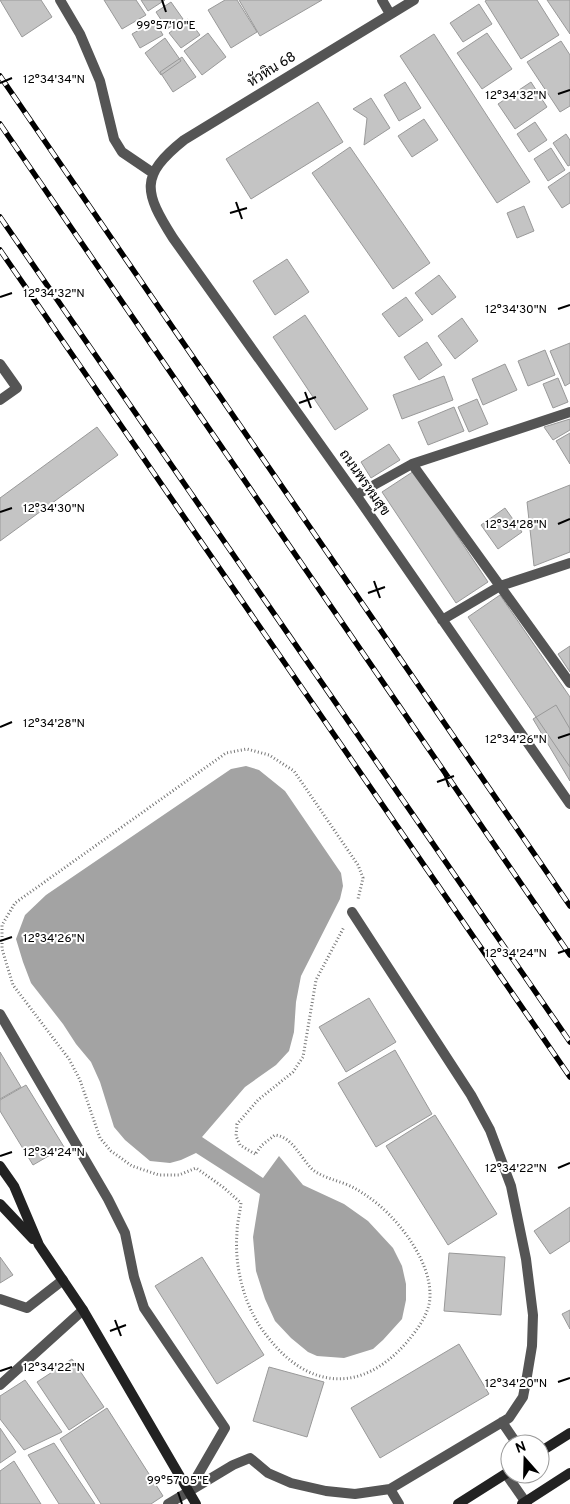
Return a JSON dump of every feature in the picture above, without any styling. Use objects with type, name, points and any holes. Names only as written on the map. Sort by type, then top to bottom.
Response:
[{"type":"main road","points":[[0,1166],[14,1186],[39,1245]]},
{"type":"main road","points":[[0,1204],[39,1245],[63,1280],[196,1504]]},
{"type":"main road","points":[[550,1446],[570,1433]]},
{"type":"main road","points":[[525,1503],[570,1473]]},
{"type":"main road","points":[[458,1504],[500,1477]]},
{"type":"street","points":[[60,0],[80,34],[100,81],[114,139],[122,152],[153,173]]},
{"type":"street","points":[[382,0],[390,14]]},
{"type":"street","name":"หัวหิน 68","points":[[153,173],[163,159],[184,140],[414,0]]},
{"type":"street","name":"ถนนพรหมสุข","points":[[153,173],[151,191],[156,212],[173,238],[356,495],[570,804]]},
{"type":"street","points":[[0,364],[17,388],[0,400]]},
{"type":"street","points":[[356,495],[412,464],[570,412]]},
{"type":"street","points":[[412,464],[570,683]]},
{"type":"street","points":[[442,620],[500,586],[570,563]]},
{"type":"street","points":[[168,1504],[233,1465],[250,1458],[268,1473],[291,1483],[326,1491],[355,1494],[390,1489],[509,1418],[523,1397],[532,1346],[532,1315],[526,1259],[511,1186],[490,1130],[471,1095],[352,912]]},
{"type":"street","points":[[0,1014],[108,1199],[125,1233],[134,1277],[144,1308],[225,1428],[188,1492]]},
{"type":"street","points":[[0,1300],[27,1308],[63,1280]]},
{"type":"street","points":[[0,1385],[82,1310]]},
{"type":"street","points":[[502,1422],[510,1434]]},
{"type":"street","points":[[515,1484],[525,1503]]},
{"type":"street","points":[[390,1489],[399,1504]]},
{"type":"path","points":[[247,749],[269,755],[294,771],[358,865],[363,878],[360,894],[352,912],[316,980],[303,1056],[293,1072],[258,1100],[237,1124],[236,1136],[240,1145],[256,1154],[262,1145],[276,1135],[282,1136],[289,1141],[314,1170],[348,1185],[376,1202],[400,1226],[419,1255],[428,1275],[430,1296],[424,1316],[416,1332],[398,1352],[378,1367],[358,1376],[340,1379],[315,1376],[307,1373],[275,1347],[262,1330],[251,1308],[240,1277],[237,1233],[241,1203],[223,1187],[196,1168],[179,1175],[159,1175],[132,1166],[111,1151],[100,1138],[80,1080],[69,1059],[14,985],[2,950],[2,925],[15,903],[226,753],[247,749]]},
{"type":"shaded area","points":[[246,766],[259,770],[285,791],[341,873],[343,886],[340,899],[301,976],[296,1002],[294,1032],[289,1051],[276,1065],[245,1087],[202,1137],[263,1178],[279,1156],[303,1185],[344,1204],[368,1221],[393,1248],[402,1266],[406,1284],[406,1300],[402,1319],[373,1349],[344,1358],[317,1356],[308,1352],[275,1321],[265,1299],[256,1271],[253,1237],[260,1194],[196,1153],[170,1163],[150,1161],[125,1140],[114,1127],[100,1082],[91,1062],[31,983],[16,939],[25,915],[46,895],[231,769]]},
{"type":"building","points":[[0,0],[41,0],[52,17],[22,37]]},
{"type":"building","points":[[104,0],[136,0],[146,15],[122,29]]},
{"type":"building","points":[[141,0],[165,0],[148,11]]},
{"type":"building","points":[[225,0],[237,0],[257,32],[231,48],[208,10]]},
{"type":"building","points":[[239,0],[322,0],[260,36]]},
{"type":"building","points":[[537,0],[559,35],[521,59],[485,1]]},
{"type":"building","points":[[547,0],[570,0],[570,34]]},
{"type":"building","points":[[171,2],[183,19],[167,29],[156,12]]},
{"type":"building","points":[[479,4],[492,24],[463,42],[450,23]]},
{"type":"building","points":[[188,19],[200,35],[181,48],[169,33]]},
{"type":"building","points":[[155,21],[163,35],[140,48],[132,34]]},
{"type":"building","points":[[208,33],[226,57],[202,75],[184,51]]},
{"type":"building","points":[[487,33],[512,69],[482,89],[457,53]]},
{"type":"building","points":[[434,34],[530,182],[497,203],[400,56]]},
{"type":"building","points":[[165,38],[181,61],[161,75],[145,53]]},
{"type":"building","points":[[561,41],[570,55],[570,106],[560,112],[527,62]]},
{"type":"building","points":[[182,57],[196,77],[173,92],[160,72]]},
{"type":"building","points":[[405,82],[421,108],[399,121],[384,95]]},
{"type":"building","points":[[531,82],[547,107],[515,129],[498,104]]},
{"type":"building","points":[[371,98],[390,128],[364,145],[367,118],[353,109]]},
{"type":"building","points":[[318,102],[343,142],[251,199],[226,159]]},
{"type":"building","points":[[424,119],[438,140],[412,157],[398,136]]},
{"type":"building","points":[[535,122],[547,140],[529,152],[517,134]]},
{"type":"building","points":[[566,134],[570,140],[570,165],[568,166],[553,143]]},
{"type":"building","points":[[350,147],[430,263],[393,289],[312,173]]},
{"type":"building","points":[[551,148],[565,170],[548,181],[534,159]]},
{"type":"building","points":[[570,172],[570,203],[562,208],[548,187]]},
{"type":"building","points":[[524,206],[534,231],[517,238],[507,213]]},
{"type":"building","points":[[287,259],[309,292],[275,315],[253,281]]},
{"type":"building","points":[[439,275],[456,297],[432,315],[415,293]]},
{"type":"building","points":[[406,297],[423,320],[399,337],[382,314]]},
{"type":"building","points":[[305,315],[368,409],[335,430],[273,337]]},
{"type":"building","points":[[462,318],[478,341],[455,359],[438,336]]},
{"type":"building","points":[[427,342],[442,365],[419,380],[404,357]]},
{"type":"building","points":[[570,343],[570,383],[565,386],[550,351]]},
{"type":"building","points":[[545,350],[555,375],[528,386],[518,361]]},
{"type":"building","points":[[505,364],[517,390],[483,405],[472,379]]},
{"type":"building","points":[[444,376],[453,400],[402,419],[393,395]]},
{"type":"building","points":[[558,378],[568,402],[553,408],[543,384]]},
{"type":"building","points":[[477,399],[488,424],[469,432],[458,407]]},
{"type":"building","points":[[454,407],[464,431],[428,445],[418,422]]},
{"type":"building","points":[[570,419],[570,430],[553,440],[544,427]]},
{"type":"building","points":[[97,427],[118,455],[0,541],[0,498]]},
{"type":"building","points":[[570,433],[570,464],[556,441]]},
{"type":"building","points":[[389,444],[400,460],[371,478],[361,462]]},
{"type":"building","points":[[414,471],[488,582],[456,603],[382,492]]},
{"type":"building","points":[[570,485],[570,552],[534,566],[527,502]]},
{"type":"building","points":[[505,508],[522,532],[498,549],[481,525]]},
{"type":"building","points":[[500,595],[570,697],[570,767],[468,617]]},
{"type":"building","points":[[570,646],[570,672],[558,654]]},
{"type":"building","points":[[556,705],[570,729],[570,781],[533,719]]},
{"type":"building","points":[[369,998],[396,1042],[346,1072],[319,1027]]},
{"type":"building","points":[[395,1050],[432,1114],[376,1147],[338,1083]]},
{"type":"building","points":[[0,1052],[21,1087],[0,1099]]},
{"type":"building","points":[[26,1085],[64,1147],[33,1165],[0,1111],[0,1100]]},
{"type":"building","points":[[435,1115],[497,1214],[448,1245],[386,1146]]},
{"type":"building","points":[[570,1207],[570,1241],[550,1254],[534,1231]]},
{"type":"building","points":[[449,1253],[505,1257],[501,1315],[444,1311]]},
{"type":"building","points":[[0,1257],[13,1275],[0,1283]]},
{"type":"building","points":[[202,1257],[264,1355],[217,1384],[155,1286]]},
{"type":"building","points":[[570,1310],[570,1329],[562,1314]]},
{"type":"building","points":[[459,1344],[489,1394],[380,1458],[351,1408]]},
{"type":"building","points":[[72,1359],[104,1407],[69,1430],[37,1382]]},
{"type":"building","points":[[269,1367],[324,1382],[307,1437],[253,1421]]},
{"type":"building","points":[[25,1380],[62,1432],[24,1450],[0,1419],[0,1396]]},
{"type":"building","points":[[107,1408],[163,1496],[151,1504],[101,1504],[60,1439]]},
{"type":"building","points":[[0,1428],[16,1452],[0,1463]]},
{"type":"building","points":[[54,1443],[95,1504],[59,1504],[28,1455]]},
{"type":"building","points":[[14,1461],[41,1504],[0,1504],[0,1471]]},
{"type":"railway","points":[[0,76],[570,906]]},
{"type":"railway","points":[[0,124],[570,955]]},
{"type":"railway","points":[[0,217],[570,1042]]},
{"type":"railway","points":[[0,250],[570,1077]]}]
